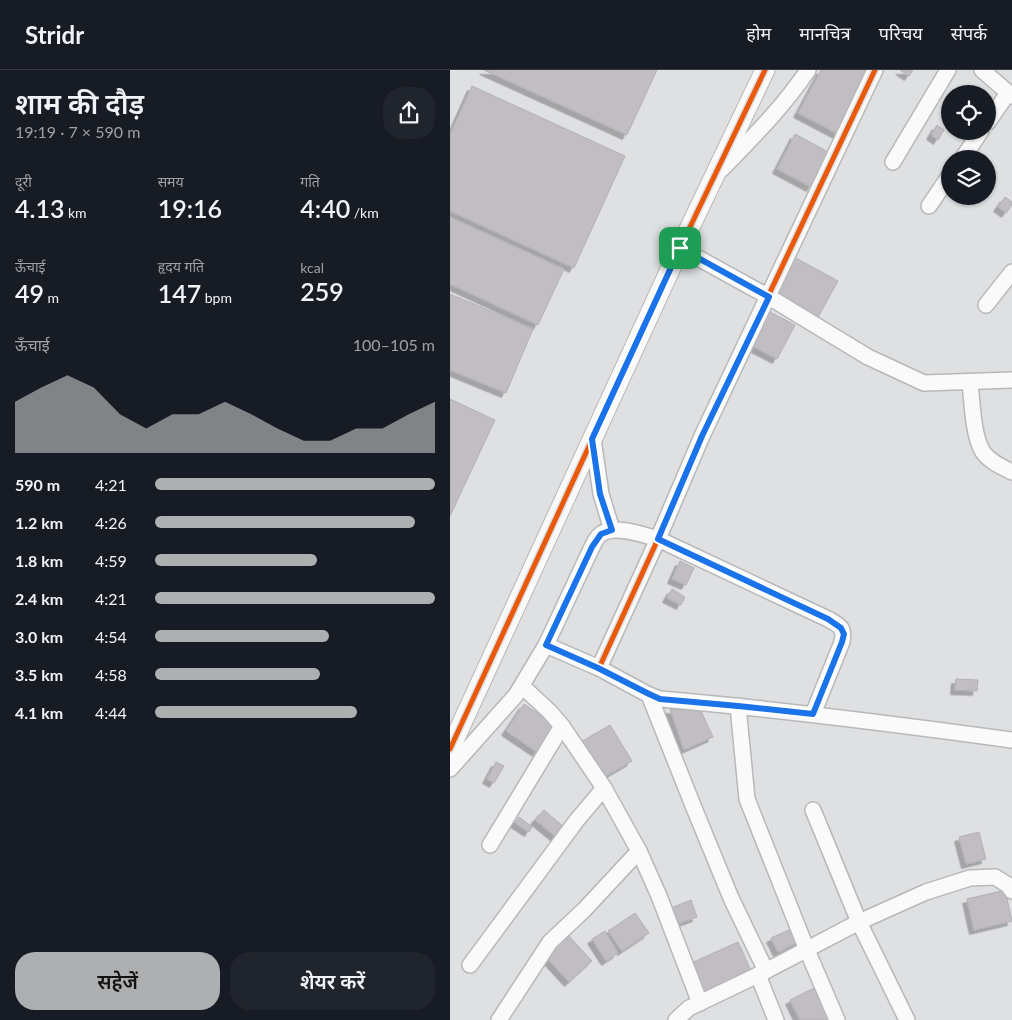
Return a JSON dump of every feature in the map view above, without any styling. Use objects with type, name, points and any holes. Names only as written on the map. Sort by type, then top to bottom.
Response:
[{"type":"street","points":[[450,748],[680,248],[765,70]]},
{"type":"street","points":[[714,178],[798,86],[808,70]]},
{"type":"street","points":[[598,668],[658,539],[702,436],[875,70]]},
{"type":"street","points":[[892,162],[948,70]]},
{"type":"street","points":[[982,70],[1010,94],[996,112]]},
{"type":"street","points":[[928,206],[941,188]]},
{"type":"street","points":[[680,248],[769,297],[868,357],[924,383],[1012,380]]},
{"type":"street","points":[[986,305],[1012,272]]},
{"type":"street","points":[[970,382],[976,436],[983,452],[994,462],[1012,472]]},
{"type":"street","points":[[592,439],[600,494],[612,530]]},
{"type":"street","points":[[450,770],[516,695],[546,645],[592,547],[601,534],[612,530],[631,532],[658,539],[828,619],[841,628],[844,634],[842,642],[813,714]]},
{"type":"street","points":[[546,645],[660,699],[813,714],[1012,740]]},
{"type":"street","points":[[522,686],[562,726],[604,788],[639,851],[658,896],[695,1010]]},
{"type":"street","points":[[649,694],[762,973],[776,1020]]},
{"type":"street","points":[[738,706],[747,799],[837,1020]]},
{"type":"street","points":[[490,845],[562,726]]},
{"type":"street","points":[[470,965],[577,820],[604,788]]},
{"type":"street","points":[[813,810],[859,922],[907,1020]]},
{"type":"street","points":[[499,1020],[550,942],[584,910],[639,851]]},
{"type":"street","points":[[676,1020],[859,922],[926,892],[970,878],[995,877],[1008,885],[1012,891]]},
{"type":"building","points":[[484,70],[657,70],[627,135]]},
{"type":"building","points":[[821,70],[872,70],[838,134],[798,113]]},
{"type":"building","points":[[900,70],[913,70],[909,76]]},
{"type":"building","points":[[472,86],[625,156],[574,268],[450,211],[450,135]]},
{"type":"building","points":[[937,125],[941,128],[941,135],[938,140],[931,135]]},
{"type":"building","points":[[795,134],[830,153],[811,187],[777,169]]},
{"type":"building","points":[[1005,197],[1012,202],[1006,213],[998,207]]},
{"type":"building","points":[[450,217],[564,269],[538,325],[450,284]]},
{"type":"building","points":[[796,258],[838,281],[817,319],[775,296]]},
{"type":"building","points":[[450,294],[533,329],[506,393],[450,370]]},
{"type":"building","points":[[766,310],[795,325],[777,359],[748,344]]},
{"type":"building","points":[[450,399],[495,420],[450,516]]},
{"type":"building","points":[[680,561],[694,568],[686,585],[672,579]]},
{"type":"building","points":[[672,589],[685,597],[681,605],[667,598]]},
{"type":"building","points":[[956,679],[978,680],[977,691],[955,690]]},
{"type":"building","points":[[524,704],[555,725],[537,752],[506,731]]},
{"type":"building","points":[[670,709],[701,711],[713,737],[684,750]]},
{"type":"building","points":[[610,725],[632,761],[601,779],[579,743]]},
{"type":"building","points":[[496,762],[504,766],[494,783],[487,779]]},
{"type":"building","points":[[544,810],[564,827],[556,837],[535,820]]},
{"type":"building","points":[[519,817],[532,827],[529,832],[515,823]]},
{"type":"building","points":[[979,832],[986,859],[966,864],[959,837]]},
{"type":"building","points":[[1005,890],[1012,921],[974,930],[967,899]]},
{"type":"building","points":[[691,900],[697,917],[672,926],[666,910]]},
{"type":"building","points":[[635,913],[649,933],[622,951],[608,931]]},
{"type":"building","points":[[793,928],[800,941],[778,952],[771,938]]},
{"type":"building","points":[[605,931],[618,953],[606,961],[592,939]]},
{"type":"building","points":[[567,934],[592,961],[569,982],[544,955]]},
{"type":"building","points":[[738,942],[752,973],[703,995],[689,964]]},
{"type":"building","points":[[816,987],[833,1020],[800,1020],[790,1000]]},
{"type":"cycle path","points":[[450,749],[680,248],[765,70]]},
{"type":"cycle path","points":[[599,668],[658,539],[702,436],[875,70]]},
{"type":"route","points":[[680,248],[769,297],[702,436],[658,539],[828,619],[841,628],[844,634],[842,642],[813,714],[660,699],[546,645],[592,547],[601,534],[612,530],[600,494],[592,439],[680,248]]}]
